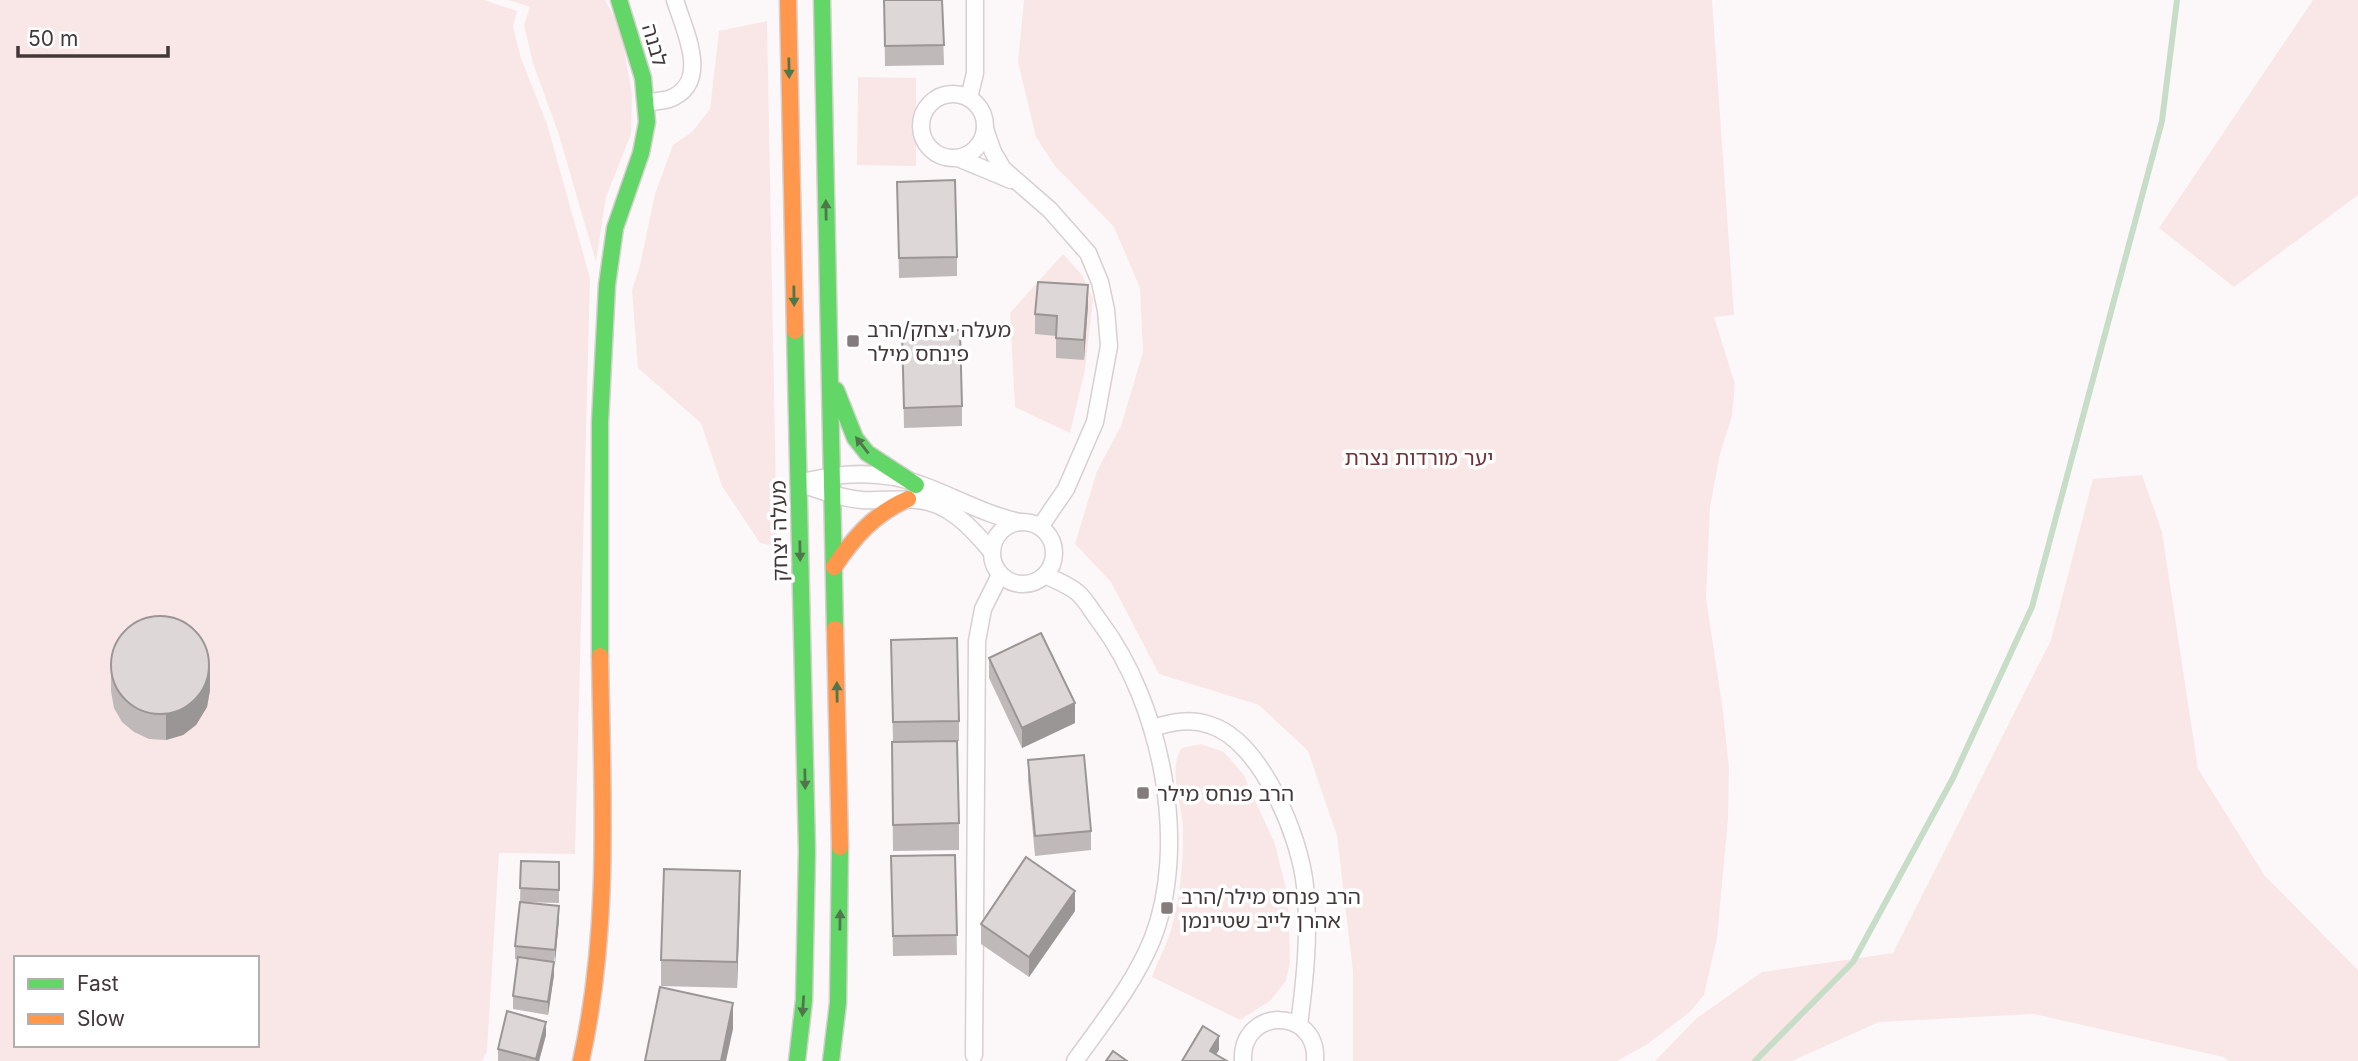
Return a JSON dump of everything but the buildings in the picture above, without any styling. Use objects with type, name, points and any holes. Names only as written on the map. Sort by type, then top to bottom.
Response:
[{"type":"street","name":"לבנה","points":[[581,1061],[596,984],[601,939],[603,859],[598,509],[604,317],[615,228],[640,161],[646,129],[647,103],[633,42],[619,0]]},
{"type":"street","points":[[647,103],[669,99],[687,86],[692,77],[694,64],[675,0]]},
{"type":"street","name":"מעלה יצחק","points":[[788,0],[807,911],[804,1000],[797,1061]]},
{"type":"street","points":[[822,0],[840,911],[838,1003],[831,1061]]},
{"type":"street","points":[[969,98],[975,74],[975,0]]},
{"type":"street","points":[[985,130],[976,148],[968,155],[947,158],[929,147],[923,138],[922,117],[926,107],[943,95],[954,94],[969,98],[980,109],[993,152],[1003,169],[1050,210],[1088,253],[1106,310],[1109,346],[1095,422],[1066,489],[1040,527]]},
{"type":"street","points":[[958,158],[1016,182]]},
{"type":"street","points":[[799,483],[859,499],[912,492],[999,518],[1035,524],[1051,540],[1053,562],[1045,575],[1031,584],[1009,582],[1000,575],[994,566],[991,551],[966,523],[912,492],[867,453],[855,438],[830,376]]},
{"type":"street","points":[[799,483],[833,474],[870,474],[896,478],[912,492]]},
{"type":"street","points":[[834,567],[858,532],[875,516],[912,492]]},
{"type":"street","points":[[991,551],[997,535],[1004,527],[1020,522]]},
{"type":"street","points":[[974,1055],[976,641],[983,609],[1000,575]]},
{"type":"street","points":[[1045,575],[1077,592],[1110,636],[1131,674],[1152,728],[1168,811],[1169,850],[1163,896],[1152,939],[1134,976],[1075,1061]]},
{"type":"street","points":[[1152,728],[1179,720],[1209,724],[1226,731],[1264,774],[1281,807],[1296,845],[1305,883],[1305,982],[1299,1025]]},
{"type":"street","points":[[1243,1061],[1242,1052],[1246,1040],[1255,1028],[1266,1021],[1278,1019],[1299,1025],[1308,1034],[1314,1045],[1315,1061]]},
{"type":"green space","points":[[0,0],[484,0],[517,11],[513,26],[521,58],[547,124],[590,278],[575,854],[499,853],[487,1051],[482,1061],[0,1061]]},
{"type":"green space","points":[[508,0],[605,0],[620,27],[632,94],[631,134],[606,197],[596,262],[558,132],[533,63],[524,25],[530,7]]},
{"type":"green space","name":"יער מורדות נצרת","points":[[1024,0],[1712,0],[1734,315],[1714,317],[1735,384],[1732,416],[1720,454],[1710,507],[1706,598],[1729,768],[1728,819],[1717,938],[1704,995],[1690,1012],[1646,1045],[1617,1061],[1353,1061],[1353,972],[1337,836],[1308,751],[1259,705],[1159,674],[1111,582],[1075,544],[1097,471],[1121,426],[1143,352],[1140,288],[1114,227],[1055,166],[1036,137],[1018,62]]},
{"type":"green space","points":[[2313,0],[2358,0],[2358,195],[2234,287],[2159,228]]},
{"type":"green space","points":[[767,21],[777,547],[760,543],[722,486],[701,423],[638,368],[632,290],[655,194],[673,145],[692,132],[710,109],[719,31]]},
{"type":"green space","points":[[858,77],[916,78],[916,166],[857,165]]},
{"type":"green space","points":[[1063,254],[1082,275],[1093,299],[1085,370],[1070,433],[1015,407],[1010,313]]},
{"type":"green space","points":[[2142,475],[2162,532],[2198,769],[2265,876],[2358,970],[2358,1061],[2229,1061],[2223,1057],[2034,1014],[1879,1022],[1792,1061],[1655,1061],[1697,1018],[1762,972],[1893,953],[2051,640],[2093,479]]},
{"type":"green space","points":[[1201,744],[1224,752],[1243,774],[1275,844],[1288,897],[1290,962],[1286,981],[1270,1001],[1240,1020],[1152,977],[1170,932],[1181,877],[1183,828],[1175,776],[1178,756],[1182,748]]},
{"type":"waterway","points":[[1755,1061],[1853,962],[1953,778],[2032,607],[2162,121],[2177,0]]},
{"type":"traffic: fast","points":[[600,656],[600,422],[607,285],[615,228],[641,153],[647,122],[643,78],[619,0]]},
{"type":"traffic: fast","points":[[822,0],[835,629]]},
{"type":"traffic: fast","points":[[795,331],[807,851],[804,1000],[797,1061]]},
{"type":"traffic: fast","points":[[836,390],[855,438],[867,453],[916,485]]},
{"type":"traffic: fast","points":[[831,1061],[838,1003],[840,847]]},
{"type":"traffic: slow","points":[[788,0],[795,331]]},
{"type":"traffic: slow","points":[[834,567],[866,527],[908,499]]},
{"type":"traffic: slow","points":[[835,629],[840,847]]},
{"type":"traffic: slow","points":[[581,1061],[591,1011],[601,910],[603,809],[600,656]]},
{"type":"place","name":"מעלה יצחק/הרב פינחס מילר","points":[[853,341]]},
{"type":"place","name":"הרב פנחס מילר","points":[[1143,793]]},
{"type":"place","name":"הרב פנחס מילר/הרב אהרן לייב שטיינמן","points":[[1167,908]]}]
